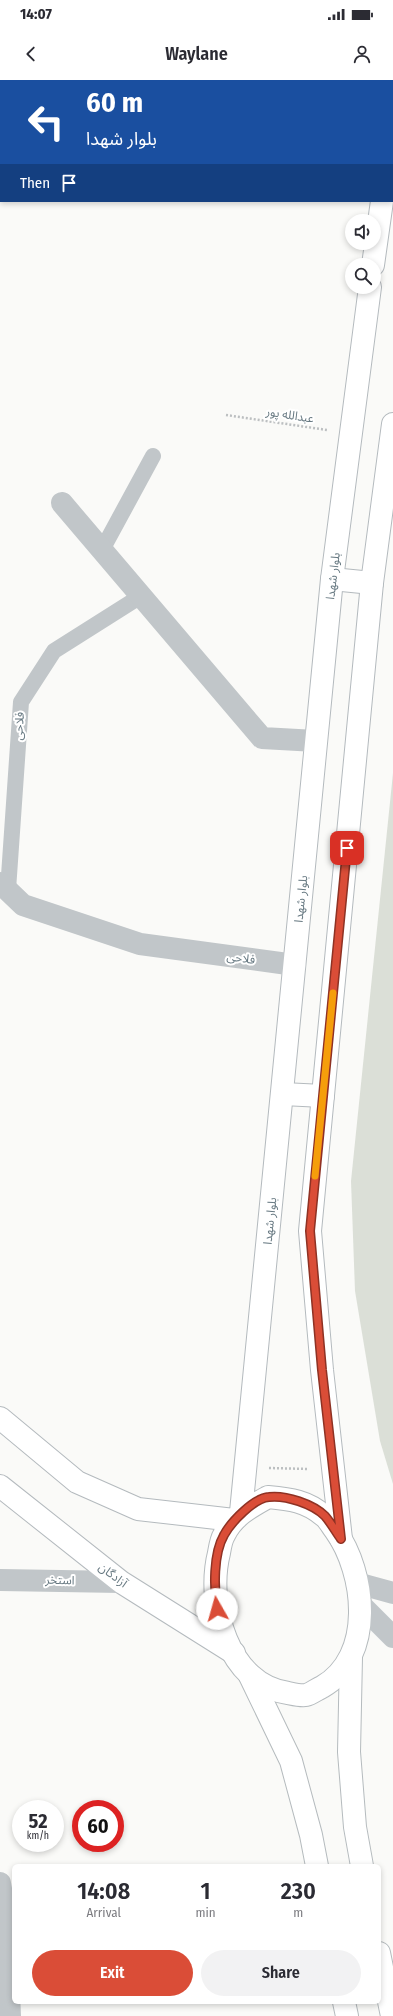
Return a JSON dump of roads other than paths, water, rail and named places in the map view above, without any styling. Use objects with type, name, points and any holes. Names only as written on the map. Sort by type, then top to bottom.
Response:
[{"type":"main road","points":[[374,258],[382,202]]},
{"type":"main road","name":"بلوار شهدا","points":[[238,1516],[246,1467],[332,579],[369,294]]},
{"type":"main road","points":[[341,1539],[310,1231],[372,584],[393,424]]},
{"type":"main road","points":[[332,579],[372,584]]},
{"type":"main road","points":[[283,1094],[323,1096]]},
{"type":"main road","points":[[0,1418],[77,1482],[138,1509],[238,1516]]},
{"type":"main road","name":"آزادگان","points":[[0,1486],[121,1582],[234,1653]]},
{"type":"main road","points":[[317,1864],[311,1835],[291,1761],[250,1676],[222,1632],[214,1587],[216,1562],[223,1535],[238,1516],[268,1496],[300,1500],[325,1516],[341,1539],[352,1560],[358,1583],[361,1605],[351,1657],[349,1752],[354,1827],[362,1864]]},
{"type":"main road","points":[[250,1676],[275,1691],[306,1696],[333,1680],[351,1657]]},
{"type":"main road","points":[[381,1963],[392,2016]]},
{"type":"main road","points":[[344,2004],[347,2016]]},
{"type":"street","points":[[62,503],[262,738],[316,741]]},
{"type":"street","name":"فلاحی","points":[[4,887],[23,905],[140,944],[295,965]]},
{"type":"street","name":"استخر","points":[[0,1580],[121,1582]]},
{"type":"street","points":[[358,1583],[393,1593]]},
{"type":"street","points":[[361,1605],[393,1637]]},
{"type":"street","points":[[0,1883],[10,2016]]},
{"type":"lane","points":[[102,550],[153,456]]},
{"type":"lane","name":"فلاحی","points":[[4,887],[21,702],[54,651],[141,596]]}]
